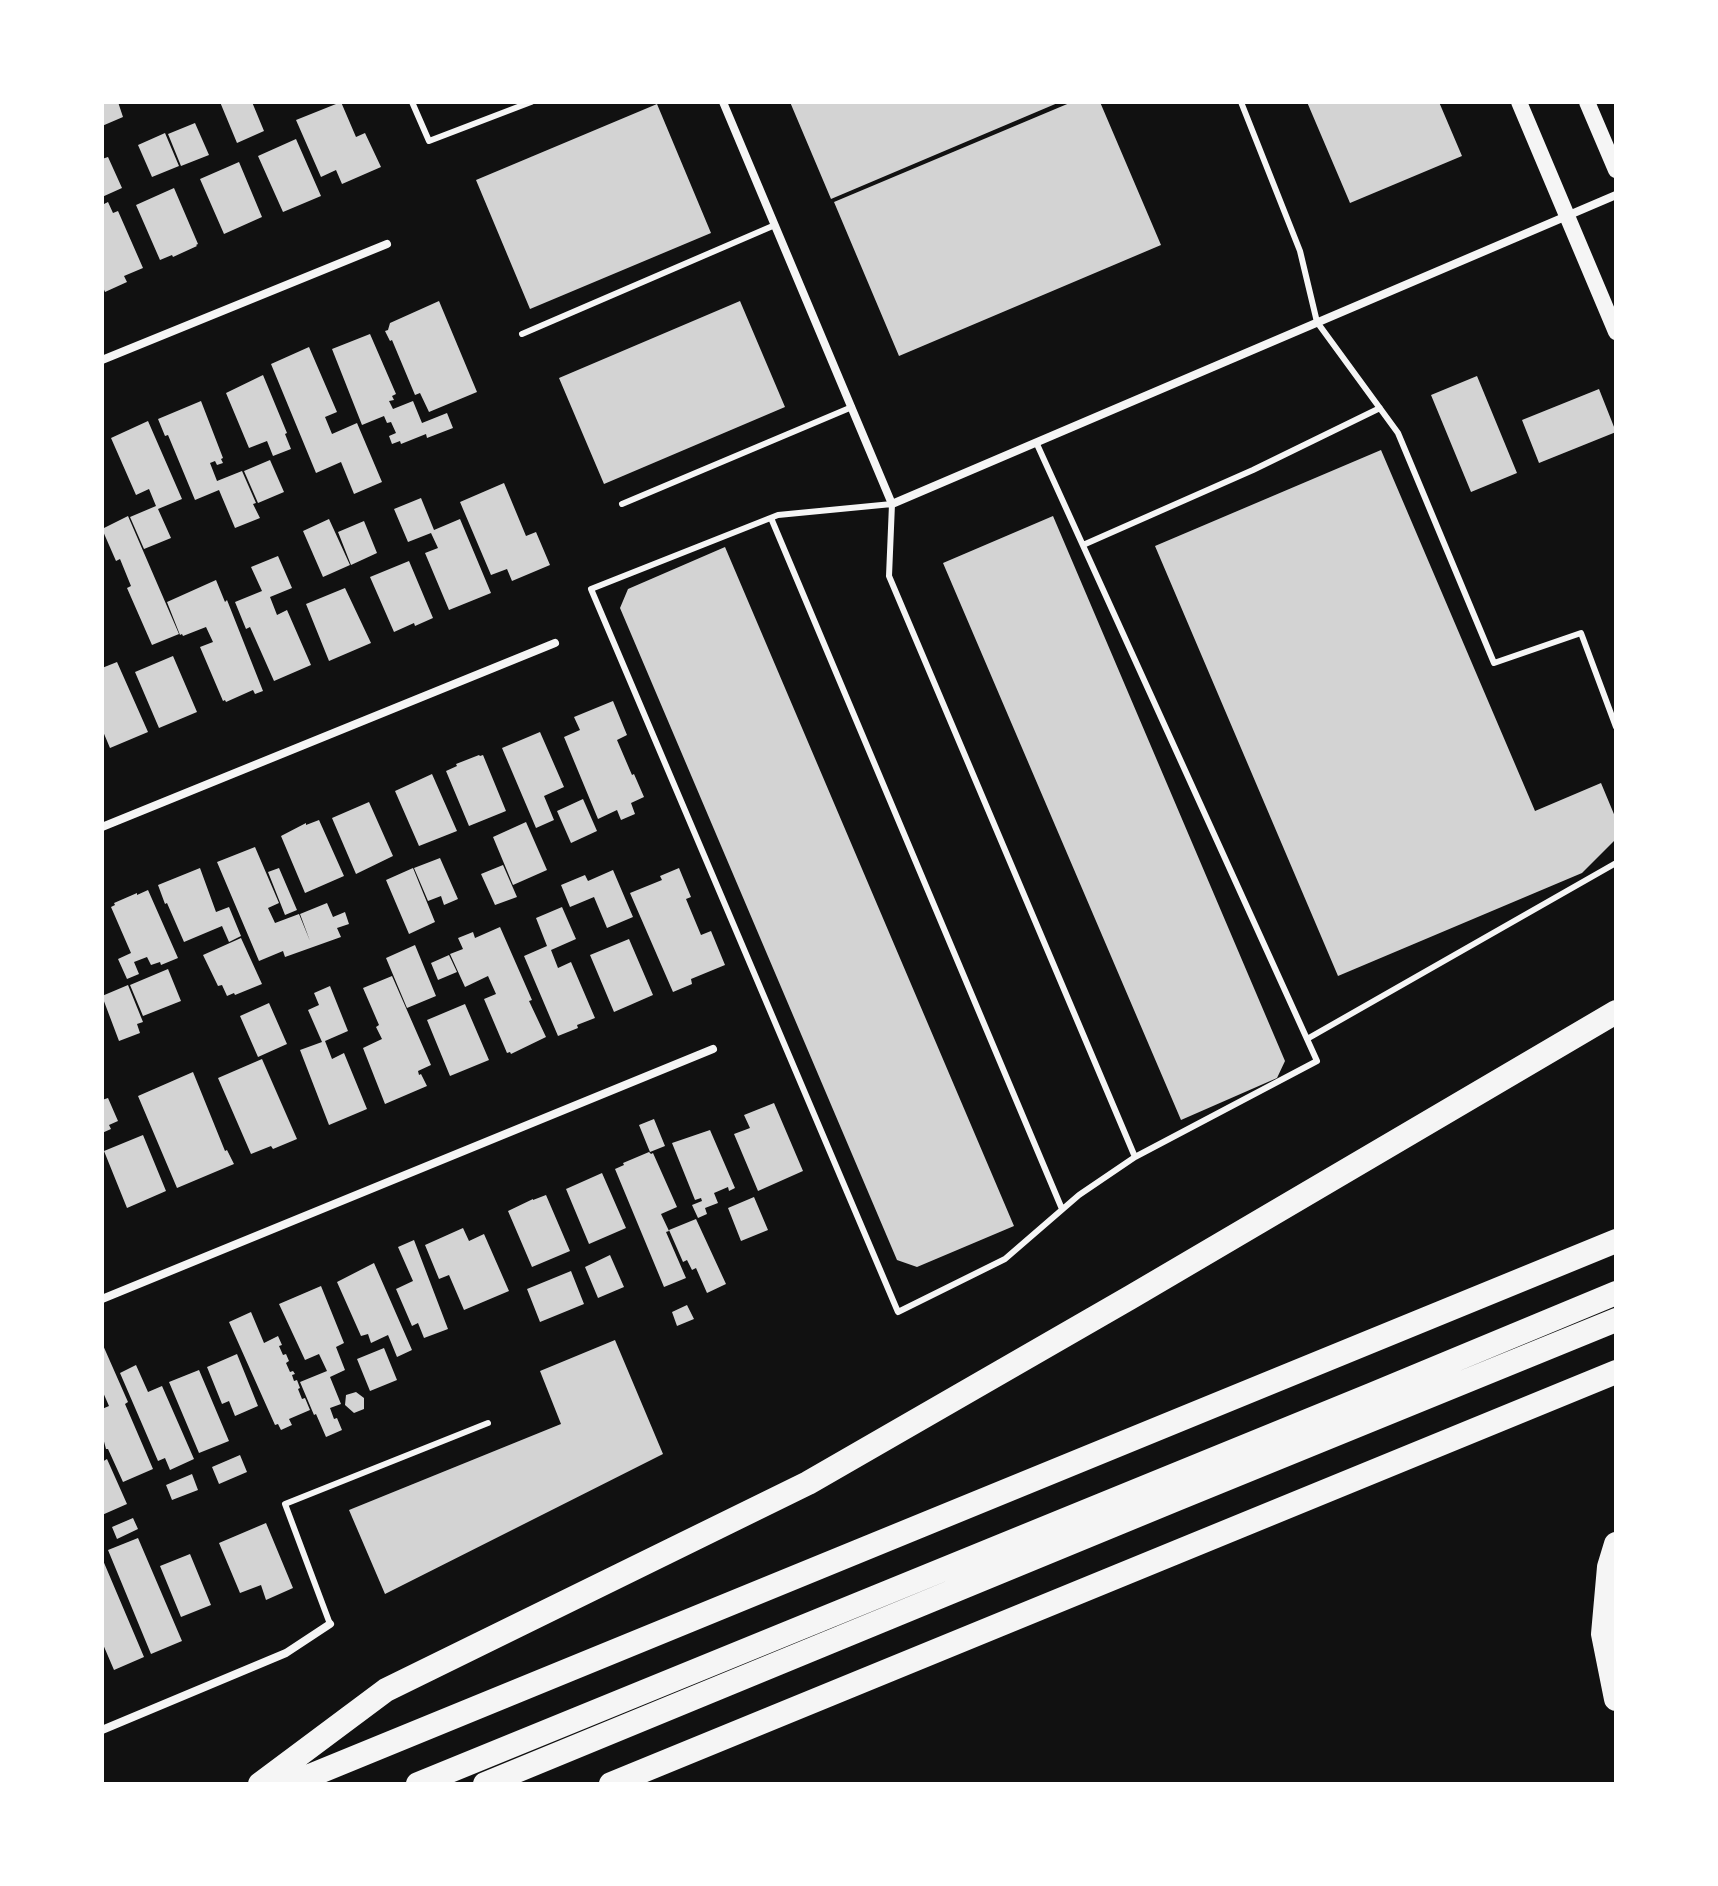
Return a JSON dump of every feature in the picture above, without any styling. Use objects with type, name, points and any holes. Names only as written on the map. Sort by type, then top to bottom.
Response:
[{"type":"highway","points":[[260,1784],[386,1690],[808,1483],[1616,1012]]},
{"type":"highway","points":[[1575,1257],[1616,1235]]},
{"type":"highway","points":[[290,1784],[1616,1241]]},
{"type":"highway","points":[[418,1784],[1616,1293]]},
{"type":"highway","points":[[485,1784],[1616,1320]]},
{"type":"highway","points":[[611,1784],[1616,1372]]},
{"type":"highway","points":[[1616,1544],[1609,1567],[1603,1634],[1616,1699]]},
{"type":"main road","points":[[1519,102],[1616,332]]},
{"type":"main road","points":[[1587,102],[1616,170]]},
{"type":"street","points":[[723,102],[892,504],[1616,195]]},
{"type":"street","points":[[102,360],[387,244]]},
{"type":"street","points":[[102,827],[555,643]]},
{"type":"street","points":[[102,1299],[713,1049]]},
{"type":"street","points":[[102,1730],[286,1653],[330,1624]]},
{"type":"lane","points":[[412,102],[429,141],[531,102]]},
{"type":"lane","points":[[1241,102],[1300,251],[1317,322],[1398,433],[1494,663],[1581,633],[1616,727]]},
{"type":"lane","points":[[522,334],[775,225]]},
{"type":"lane","points":[[622,504],[852,407]]},
{"type":"lane","points":[[1083,545],[1253,470],[1380,408]]},
{"type":"lane","points":[[1036,442],[1317,1061],[1135,1157],[1079,1195],[1005,1259],[898,1312],[591,589],[778,515],[892,504],[889,576],[1135,1157]]},
{"type":"lane","points":[[771,518],[1062,1209]]},
{"type":"lane","points":[[1307,1039],[1616,863]]},
{"type":"lane","points":[[330,1624],[285,1504],[488,1423]]},
{"type":"building","points":[[102,102],[118,102],[123,117],[102,126]]},
{"type":"building","points":[[220,102],[252,102],[264,131],[237,143]]},
{"type":"building","points":[[341,102],[356,137],[365,133],[381,167],[342,184],[336,170],[321,177],[296,120]]},
{"type":"building","points":[[790,102],[1060,102],[831,199]]},
{"type":"building","points":[[1072,102],[1100,102],[1161,245],[899,356],[834,202]]},
{"type":"building","points":[[1307,102],[1439,102],[1462,156],[1350,203]]},
{"type":"building","points":[[657,104],[711,233],[530,309],[476,180]]},
{"type":"building","points":[[195,123],[209,155],[181,166],[168,134]]},
{"type":"building","points":[[165,133],[179,166],[152,177],[138,145]]},
{"type":"building","points":[[296,139],[321,196],[283,212],[258,156]]},
{"type":"building","points":[[108,157],[122,188],[102,197],[102,159]]},
{"type":"building","points":[[239,162],[262,217],[224,234],[200,179]]},
{"type":"building","points":[[174,188],[198,244],[160,260],[136,205]]},
{"type":"building","points":[[108,202],[113,213],[118,211],[143,268],[124,276],[127,282],[105,292],[102,285],[102,205]]},
{"type":"building","points":[[439,301],[477,392],[429,412],[420,393],[415,395],[392,340],[385,331],[390,323]]},
{"type":"building","points":[[740,301],[785,407],[604,484],[559,378]]},
{"type":"building","points":[[370,334],[396,394],[392,396],[394,400],[389,401],[393,409],[413,401],[422,423],[447,413],[453,428],[427,438],[426,434],[401,444],[400,441],[392,444],[389,436],[396,433],[384,416],[362,425],[332,349]]},
{"type":"building","points":[[309,347],[337,412],[325,417],[332,434],[357,423],[382,482],[354,494],[341,462],[316,473],[271,364]]},
{"type":"building","points":[[263,375],[291,449],[273,456],[267,441],[249,448],[226,393]]},
{"type":"building","points":[[1477,376],[1517,473],[1471,492],[1431,395]]},
{"type":"building","points":[[1599,389],[1616,432],[1539,463],[1522,420]]},
{"type":"building","points":[[201,401],[223,458],[223,463],[210,463],[217,481],[242,471],[256,503],[253,504],[260,518],[235,528],[219,490],[195,500],[168,435],[165,436],[158,419]]},
{"type":"building","points":[[148,421],[182,499],[158,509],[171,538],[144,549],[130,517],[156,506],[149,489],[136,495],[111,438]]},
{"type":"building","points":[[1381,450],[1535,811],[1601,783],[1616,819],[1616,839],[1582,873],[1338,976],[1155,546]]},
{"type":"building","points":[[270,460],[284,492],[258,503],[244,471]]},
{"type":"building","points":[[504,483],[526,536],[536,532],[550,565],[512,581],[507,569],[491,575],[460,502]]},
{"type":"building","points":[[421,498],[434,530],[460,519],[491,593],[449,610],[425,553],[438,548],[431,533],[408,542],[394,509]]},
{"type":"building","points":[[128,516],[179,634],[152,645],[127,588],[131,586],[120,559],[116,561],[102,529]]},
{"type":"building","points":[[1053,516],[1285,1061],[1277,1078],[1181,1120],[943,563]]},
{"type":"building","points":[[329,519],[350,565],[323,577],[303,531]]},
{"type":"building","points":[[364,521],[377,553],[351,565],[338,532]]},
{"type":"building","points":[[725,547],[1014,1226],[917,1267],[897,1260],[620,608],[628,589]]},
{"type":"building","points":[[278,556],[292,588],[270,597],[277,615],[287,610],[311,665],[274,681],[235,602],[262,591],[251,567]]},
{"type":"building","points":[[409,561],[433,618],[394,632],[370,577]]},
{"type":"building","points":[[216,580],[263,691],[255,694],[253,690],[226,702],[200,647],[213,642],[206,627],[180,635],[167,602]]},
{"type":"building","points":[[345,588],[371,643],[329,661],[306,604]]},
{"type":"building","points":[[173,656],[197,712],[159,728],[135,672]]},
{"type":"building","points":[[117,662],[148,732],[110,748],[102,729],[102,668]]},
{"type":"building","points":[[613,701],[627,735],[617,740],[644,797],[631,803],[635,814],[621,820],[617,810],[598,819],[564,737],[580,730],[574,717]]},
{"type":"building","points":[[540,732],[564,787],[544,796],[554,820],[536,828],[502,748]]},
{"type":"building","points":[[483,755],[506,811],[469,826],[446,771]]},
{"type":"building","points":[[432,774],[457,831],[419,846],[395,791]]},
{"type":"building","points":[[583,799],[597,831],[571,843],[557,811]]},
{"type":"building","points":[[369,802],[393,856],[356,874],[332,818]]},
{"type":"building","points":[[319,820],[344,876],[305,893],[281,836]]},
{"type":"building","points":[[526,822],[547,870],[513,885],[493,837]]},
{"type":"building","points":[[255,847],[279,903],[268,908],[275,923],[299,914],[310,941],[300,914],[327,903],[333,917],[345,912],[349,924],[337,928],[341,937],[285,957],[283,951],[259,961],[217,862]]},
{"type":"building","points":[[440,858],[458,899],[444,905],[441,896],[428,901],[414,868]]},
{"type":"building","points":[[503,865],[517,897],[495,905],[481,874]]},
{"type":"building","points":[[200,868],[216,912],[229,907],[241,936],[229,942],[222,926],[184,942],[165,904],[158,885]]},
{"type":"building","points":[[279,868],[297,910],[285,915],[268,872]]},
{"type":"building","points":[[413,868],[435,922],[409,934],[386,880]]},
{"type":"building","points":[[679,868],[691,897],[686,899],[701,935],[711,931],[725,965],[691,979],[692,984],[673,992],[630,893],[662,880],[660,876]]},
{"type":"building","points":[[613,870],[633,917],[607,928],[594,897],[570,907],[561,885],[585,875],[588,881]]},
{"type":"building","points":[[148,890],[178,958],[161,965],[160,962],[151,965],[147,957],[134,962],[139,974],[127,979],[118,959],[131,953],[111,907]]},
{"type":"building","points":[[562,907],[576,939],[551,950],[558,968],[571,962],[595,1018],[558,1036],[524,956],[547,946],[536,918]]},
{"type":"building","points":[[500,927],[546,1037],[511,1054],[507,1053],[484,999],[496,994],[488,976],[465,987],[450,954],[463,949],[458,938],[473,932],[475,938]]},
{"type":"building","points":[[241,938],[262,984],[227,996],[222,985],[218,986],[203,955]]},
{"type":"building","points":[[629,939],[653,995],[614,1012],[590,955]]},
{"type":"building","points":[[415,945],[436,996],[407,1008],[386,958]]},
{"type":"building","points":[[449,955],[457,972],[438,980],[431,963]]},
{"type":"building","points":[[168,969],[181,1001],[143,1016],[130,985]]},
{"type":"building","points":[[392,976],[431,1065],[418,1071],[427,1086],[385,1104],[363,1048],[382,1039],[363,988]]},
{"type":"building","points":[[128,985],[143,1022],[137,1024],[140,1033],[119,1041],[102,996]]},
{"type":"building","points":[[330,986],[348,1031],[325,1041],[332,1059],[344,1053],[367,1109],[329,1125],[300,1050],[322,1042],[308,1010],[319,1005],[314,993]]},
{"type":"building","points":[[269,1003],[287,1044],[258,1057],[240,1016]]},
{"type":"building","points":[[465,1004],[489,1060],[450,1076],[427,1020]]},
{"type":"building","points":[[262,1059],[297,1139],[251,1154],[218,1078]]},
{"type":"building","points":[[193,1072],[225,1151],[234,1164],[177,1188],[138,1096]]},
{"type":"building","points":[[108,1098],[118,1121],[102,1133],[102,1100]]},
{"type":"building","points":[[774,1103],[803,1171],[758,1191],[734,1134],[750,1128],[744,1115]]},
{"type":"building","points":[[654,1119],[665,1146],[650,1152],[639,1125]]},
{"type":"building","points":[[710,1130],[735,1188],[729,1191],[728,1187],[714,1193],[718,1203],[705,1208],[707,1214],[698,1218],[692,1205],[702,1201],[701,1198],[695,1200],[672,1143]]},
{"type":"building","points":[[143,1135],[166,1191],[127,1208],[104,1151]]},
{"type":"building","points":[[649,1152],[653,1153],[677,1207],[661,1214],[686,1278],[664,1287],[615,1169]]},
{"type":"building","points":[[602,1173],[626,1228],[589,1244],[566,1189]]},
{"type":"building","points":[[546,1195],[570,1251],[532,1267],[508,1211]]},
{"type":"building","points":[[754,1197],[768,1230],[741,1241],[728,1208]]},
{"type":"building","points":[[696,1219],[726,1284],[707,1293],[696,1268],[692,1270],[687,1260],[683,1262],[669,1230]]},
{"type":"building","points":[[463,1228],[469,1241],[484,1234],[509,1291],[464,1310],[449,1275],[439,1279],[425,1245]]},
{"type":"building","points":[[414,1240],[448,1329],[424,1338],[418,1323],[412,1326],[396,1289],[413,1281],[398,1247]]},
{"type":"building","points":[[610,1255],[624,1287],[598,1298],[585,1267]]},
{"type":"building","points":[[374,1263],[412,1350],[397,1357],[388,1335],[371,1343],[368,1334],[361,1336],[337,1282]]},
{"type":"building","points":[[571,1271],[584,1304],[540,1322],[527,1289]]},
{"type":"building","points":[[321,1286],[344,1343],[336,1347],[345,1370],[330,1377],[341,1404],[330,1408],[342,1430],[326,1437],[300,1382],[327,1371],[319,1354],[305,1360],[279,1304]]},
{"type":"building","points":[[687,1305],[694,1319],[677,1326],[672,1312]]},
{"type":"building","points":[[251,1312],[264,1343],[278,1336],[282,1345],[279,1346],[289,1361],[286,1363],[290,1372],[295,1374],[292,1375],[294,1381],[297,1380],[302,1399],[305,1398],[310,1410],[289,1419],[292,1425],[281,1430],[278,1424],[275,1425],[229,1322]]},
{"type":"building","points":[[615,1340],[663,1454],[385,1594],[349,1510],[561,1424],[540,1371]]},
{"type":"building","points":[[102,1343],[153,1469],[123,1482],[102,1434],[102,1409],[109,1406],[102,1390]]},
{"type":"building","points":[[384,1348],[397,1380],[370,1391],[357,1359]]},
{"type":"building","points":[[237,1354],[258,1406],[235,1416],[229,1401],[222,1404],[207,1367]]},
{"type":"building","points":[[136,1365],[148,1392],[162,1386],[194,1459],[170,1470],[165,1458],[158,1461],[120,1373]]},
{"type":"building","points":[[199,1370],[229,1441],[199,1453],[169,1382]]},
{"type":"building","points":[[356,1392],[364,1398],[364,1409],[354,1413],[345,1405],[346,1395]]},
{"type":"building","points":[[240,1455],[247,1472],[219,1484],[212,1467]]},
{"type":"building","points":[[107,1459],[127,1504],[102,1515],[102,1462]]},
{"type":"building","points":[[192,1474],[198,1490],[172,1500],[166,1485]]},
{"type":"building","points":[[133,1518],[138,1529],[117,1539],[112,1527]]},
{"type":"building","points":[[266,1523],[293,1588],[266,1600],[261,1585],[240,1593],[219,1543]]},
{"type":"building","points":[[138,1538],[182,1641],[151,1654],[108,1550]]},
{"type":"building","points":[[190,1554],[211,1605],[181,1617],[160,1566]]},
{"type":"building","points":[[102,1558],[144,1657],[114,1670],[102,1642]]}]
